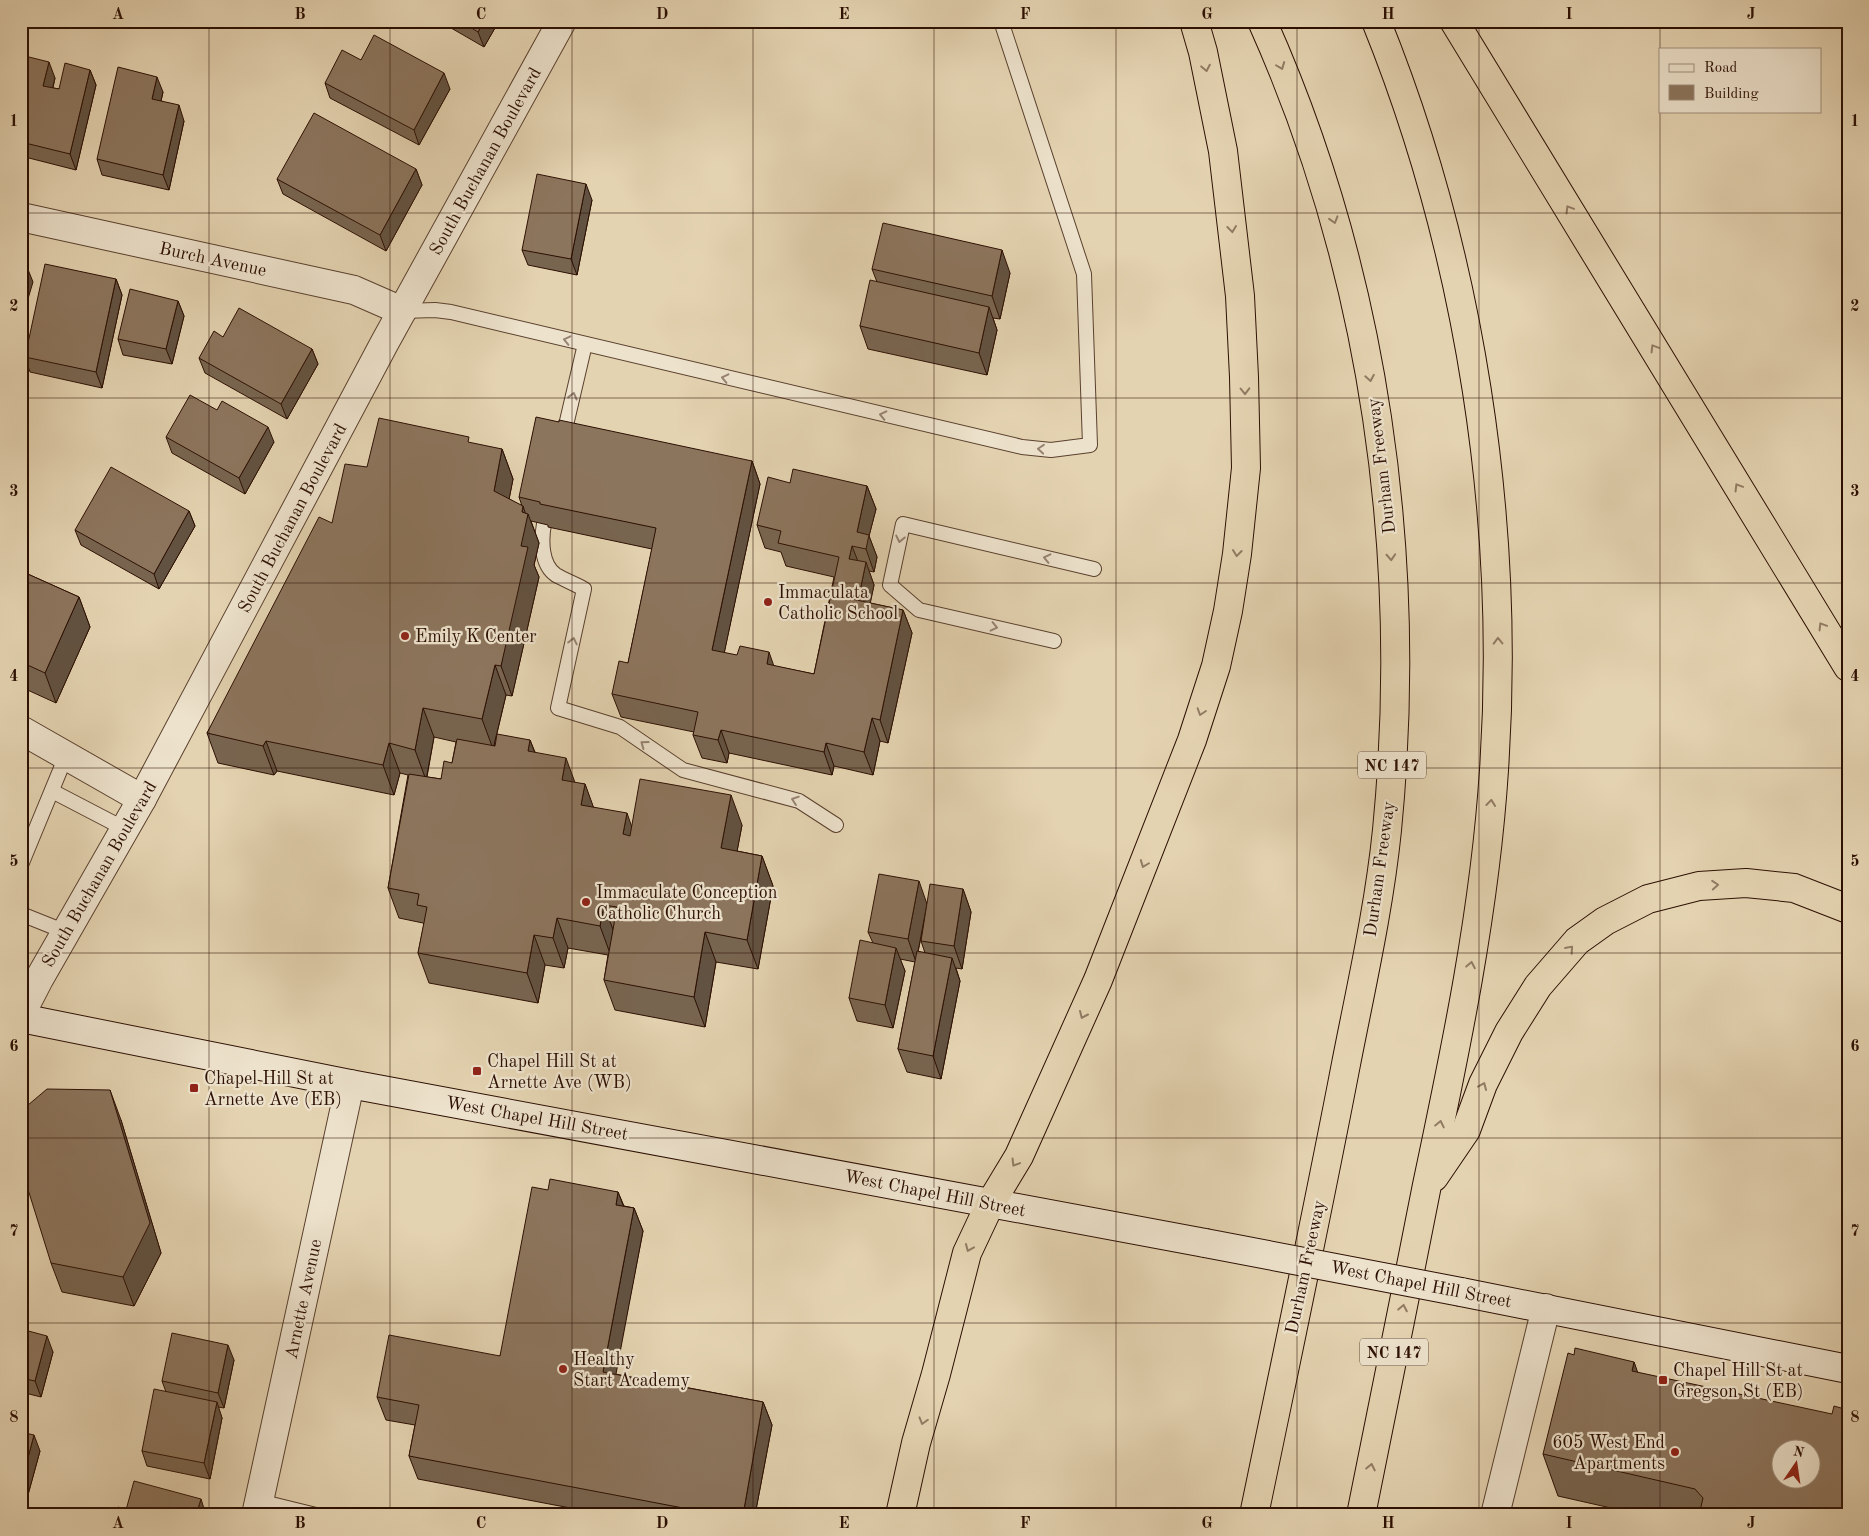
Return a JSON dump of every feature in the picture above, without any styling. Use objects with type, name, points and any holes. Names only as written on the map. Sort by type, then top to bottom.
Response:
[{"type":"highway","points":[[900,1515],[916,1443],[967,1253],[990,1204],[1019,1156],[1098,980],[1192,740],[1216,666],[1228,611],[1238,554],[1246,468],[1240,296],[1223,151],[1203,52],[1194,21]]},
{"type":"highway","name":"Durham Freeway","points":[[1254,1515],[1331,1142],[1378,900],[1387,832],[1394,735],[1394,625],[1389,526],[1380,433],[1362,331],[1331,209],[1309,140],[1262,21]]},
{"type":"highway","name":"NC 147","points":[[1362,1515],[1473,952],[1486,855],[1494,772],[1497,701],[1494,543],[1485,448],[1468,343],[1447,242],[1420,147],[1393,64],[1376,21]]},
{"type":"highway","points":[[1454,21],[1848,667]]},
{"type":"highway","points":[[1426,1189],[1466,1130],[1484,1084],[1509,1032],[1538,986],[1578,941],[1605,921],[1648,899],[1699,886],[1746,883],[1794,888],[1848,909]]},
{"type":"street","name":"South Buchanan Boulevard","points":[[21,1014],[38,979],[142,799],[402,311],[562,21]]},
{"type":"street","name":"Burch Avenue","points":[[21,217],[354,290],[402,311]]},
{"type":"street","points":[[21,730],[142,799]]},
{"type":"street","name":"West Chapel Hill Street","points":[[21,1018],[350,1084],[1546,1308],[1848,1369]]},
{"type":"street","name":"Arnette Avenue","points":[[258,1508],[350,1084]]},
{"type":"street","points":[[1495,1515],[1546,1308]]},
{"type":"lane","points":[[402,311],[435,310],[451,312],[1022,447],[1051,450],[1090,445],[1084,274],[1001,21]]},
{"type":"lane","points":[[562,444],[586,344]]},
{"type":"lane","points":[[544,524],[542,534],[544,557],[554,574],[584,589],[558,708],[620,727],[683,770],[799,801],[836,825]]},
{"type":"lane","points":[[1054,641],[919,610],[890,585],[903,524],[1094,569]]},
{"type":"lane","points":[[21,865],[66,756]]},
{"type":"lane","points":[[52,791],[125,829]]},
{"type":"lane","points":[[21,914],[66,932]]},
{"type":"lane","points":[[258,1508],[316,1515]]},
{"type":"building","points":[[460,21],[484,21],[478,32]]},
{"type":"building","points":[[374,35],[444,73],[414,130],[325,83],[342,50],[361,60]]},
{"type":"building","points":[[21,55],[49,62],[43,86],[59,89],[65,63],[90,70],[70,154],[21,142]]},
{"type":"building","points":[[118,67],[157,77],[152,99],[179,105],[163,175],[97,159]]},
{"type":"building","points":[[314,113],[416,169],[380,235],[277,179]]},
{"type":"building","points":[[537,174],[586,184],[571,259],[522,250]]},
{"type":"building","points":[[883,223],[1002,250],[992,296],[872,269]]},
{"type":"building","points":[[45,264],[116,279],[96,372],[25,357]]},
{"type":"building","points":[[21,265],[27,267],[21,287]]},
{"type":"building","points":[[870,280],[989,307],[979,353],[860,326]]},
{"type":"building","points":[[130,289],[178,301],[166,349],[118,339]]},
{"type":"building","points":[[239,308],[312,349],[281,404],[199,358],[214,331],[223,337]]},
{"type":"building","points":[[190,395],[217,410],[222,401],[268,427],[239,478],[166,437]]},
{"type":"building","name":"Immaculata Catholic School","points":[[536,417],[559,422],[559,420],[752,461],[712,650],[737,655],[740,646],[769,652],[767,664],[814,674],[839,557],[778,543],[781,531],[757,525],[768,477],[790,483],[793,469],[867,486],[857,532],[869,535],[866,549],[852,546],[849,559],[866,562],[860,591],[849,589],[847,598],[903,610],[880,720],[872,718],[864,752],[826,743],[824,752],[721,730],[718,740],[693,735],[698,712],[612,694],[619,661],[628,663],[656,528],[540,504],[540,502],[519,497]]},
{"type":"building","name":"Emily K Center","points":[[379,418],[469,437],[468,442],[502,449],[494,491],[523,506],[522,512],[528,514],[521,546],[528,547],[501,666],[495,665],[482,719],[423,708],[415,750],[389,743],[383,765],[266,741],[263,746],[207,733],[319,517],[332,523],[345,464],[367,467]]},
{"type":"building","points":[[111,467],[189,511],[154,574],[75,530]]},
{"type":"building","points":[[21,571],[79,597],[45,673],[21,662]]},
{"type":"building","name":"Immaculate Conception Catholic Church","points":[[497,734],[530,740],[528,751],[566,758],[562,780],[585,784],[581,805],[627,813],[623,834],[630,836],[640,779],[731,795],[721,848],[762,856],[747,940],[705,932],[694,997],[604,980],[617,907],[604,905],[600,926],[557,918],[553,938],[534,935],[527,973],[418,953],[427,907],[417,905],[419,894],[388,888],[409,774],[441,779],[444,761],[452,763],[457,739],[495,746]]},
{"type":"building","points":[[879,874],[919,881],[908,939],[868,932]]},
{"type":"building","points":[[930,884],[963,889],[954,946],[921,941]]},
{"type":"building","points":[[860,940],[896,948],[885,1005],[849,998]]},
{"type":"building","points":[[917,951],[952,958],[933,1056],[898,1049]]},
{"type":"building","points":[[47,1089],[110,1090],[150,1223],[123,1277],[51,1263],[21,1167],[21,1111]]},
{"type":"building","name":"Healthy Start Academy","points":[[550,1179],[618,1192],[616,1205],[634,1208],[603,1372],[763,1402],[743,1515],[720,1515],[409,1456],[419,1405],[377,1397],[389,1335],[500,1356],[532,1187],[548,1190]]},
{"type":"building","points":[[21,1329],[47,1336],[35,1381],[21,1378]]},
{"type":"building","points":[[172,1333],[228,1345],[218,1393],[162,1381]]},
{"type":"building","points":[[1575,1348],[1634,1362],[1632,1371],[1832,1414],[1834,1406],[1848,1410],[1848,1515],[1699,1515],[1703,1498],[1695,1489],[1543,1454],[1568,1353],[1574,1355]]},
{"type":"building","points":[[154,1389],[217,1402],[204,1463],[142,1451]]},
{"type":"building","points":[[21,1432],[34,1435],[21,1484]]},
{"type":"building","points":[[134,1481],[201,1499],[196,1515],[116,1515],[118,1507],[126,1510]]},
{"type":"place","name":"Immaculata Catholic School","points":[[768,602]]},
{"type":"place","name":"Emily K Center","points":[[405,636]]},
{"type":"place","name":"Immaculate Conception Catholic Church","points":[[586,902]]},
{"type":"place","name":"Chapel Hill St at Arnette Ave (WB)","points":[[477,1071]]},
{"type":"place","name":"Chapel Hill St at Arnette Ave (EB)","points":[[194,1088]]},
{"type":"place","name":"Healthy Start Academy","points":[[563,1369]]},
{"type":"place","name":"Chapel Hill St at Gregson St (EB)","points":[[1663,1380]]},
{"type":"place","name":"605 West End Apartments","points":[[1675,1452]]}]
